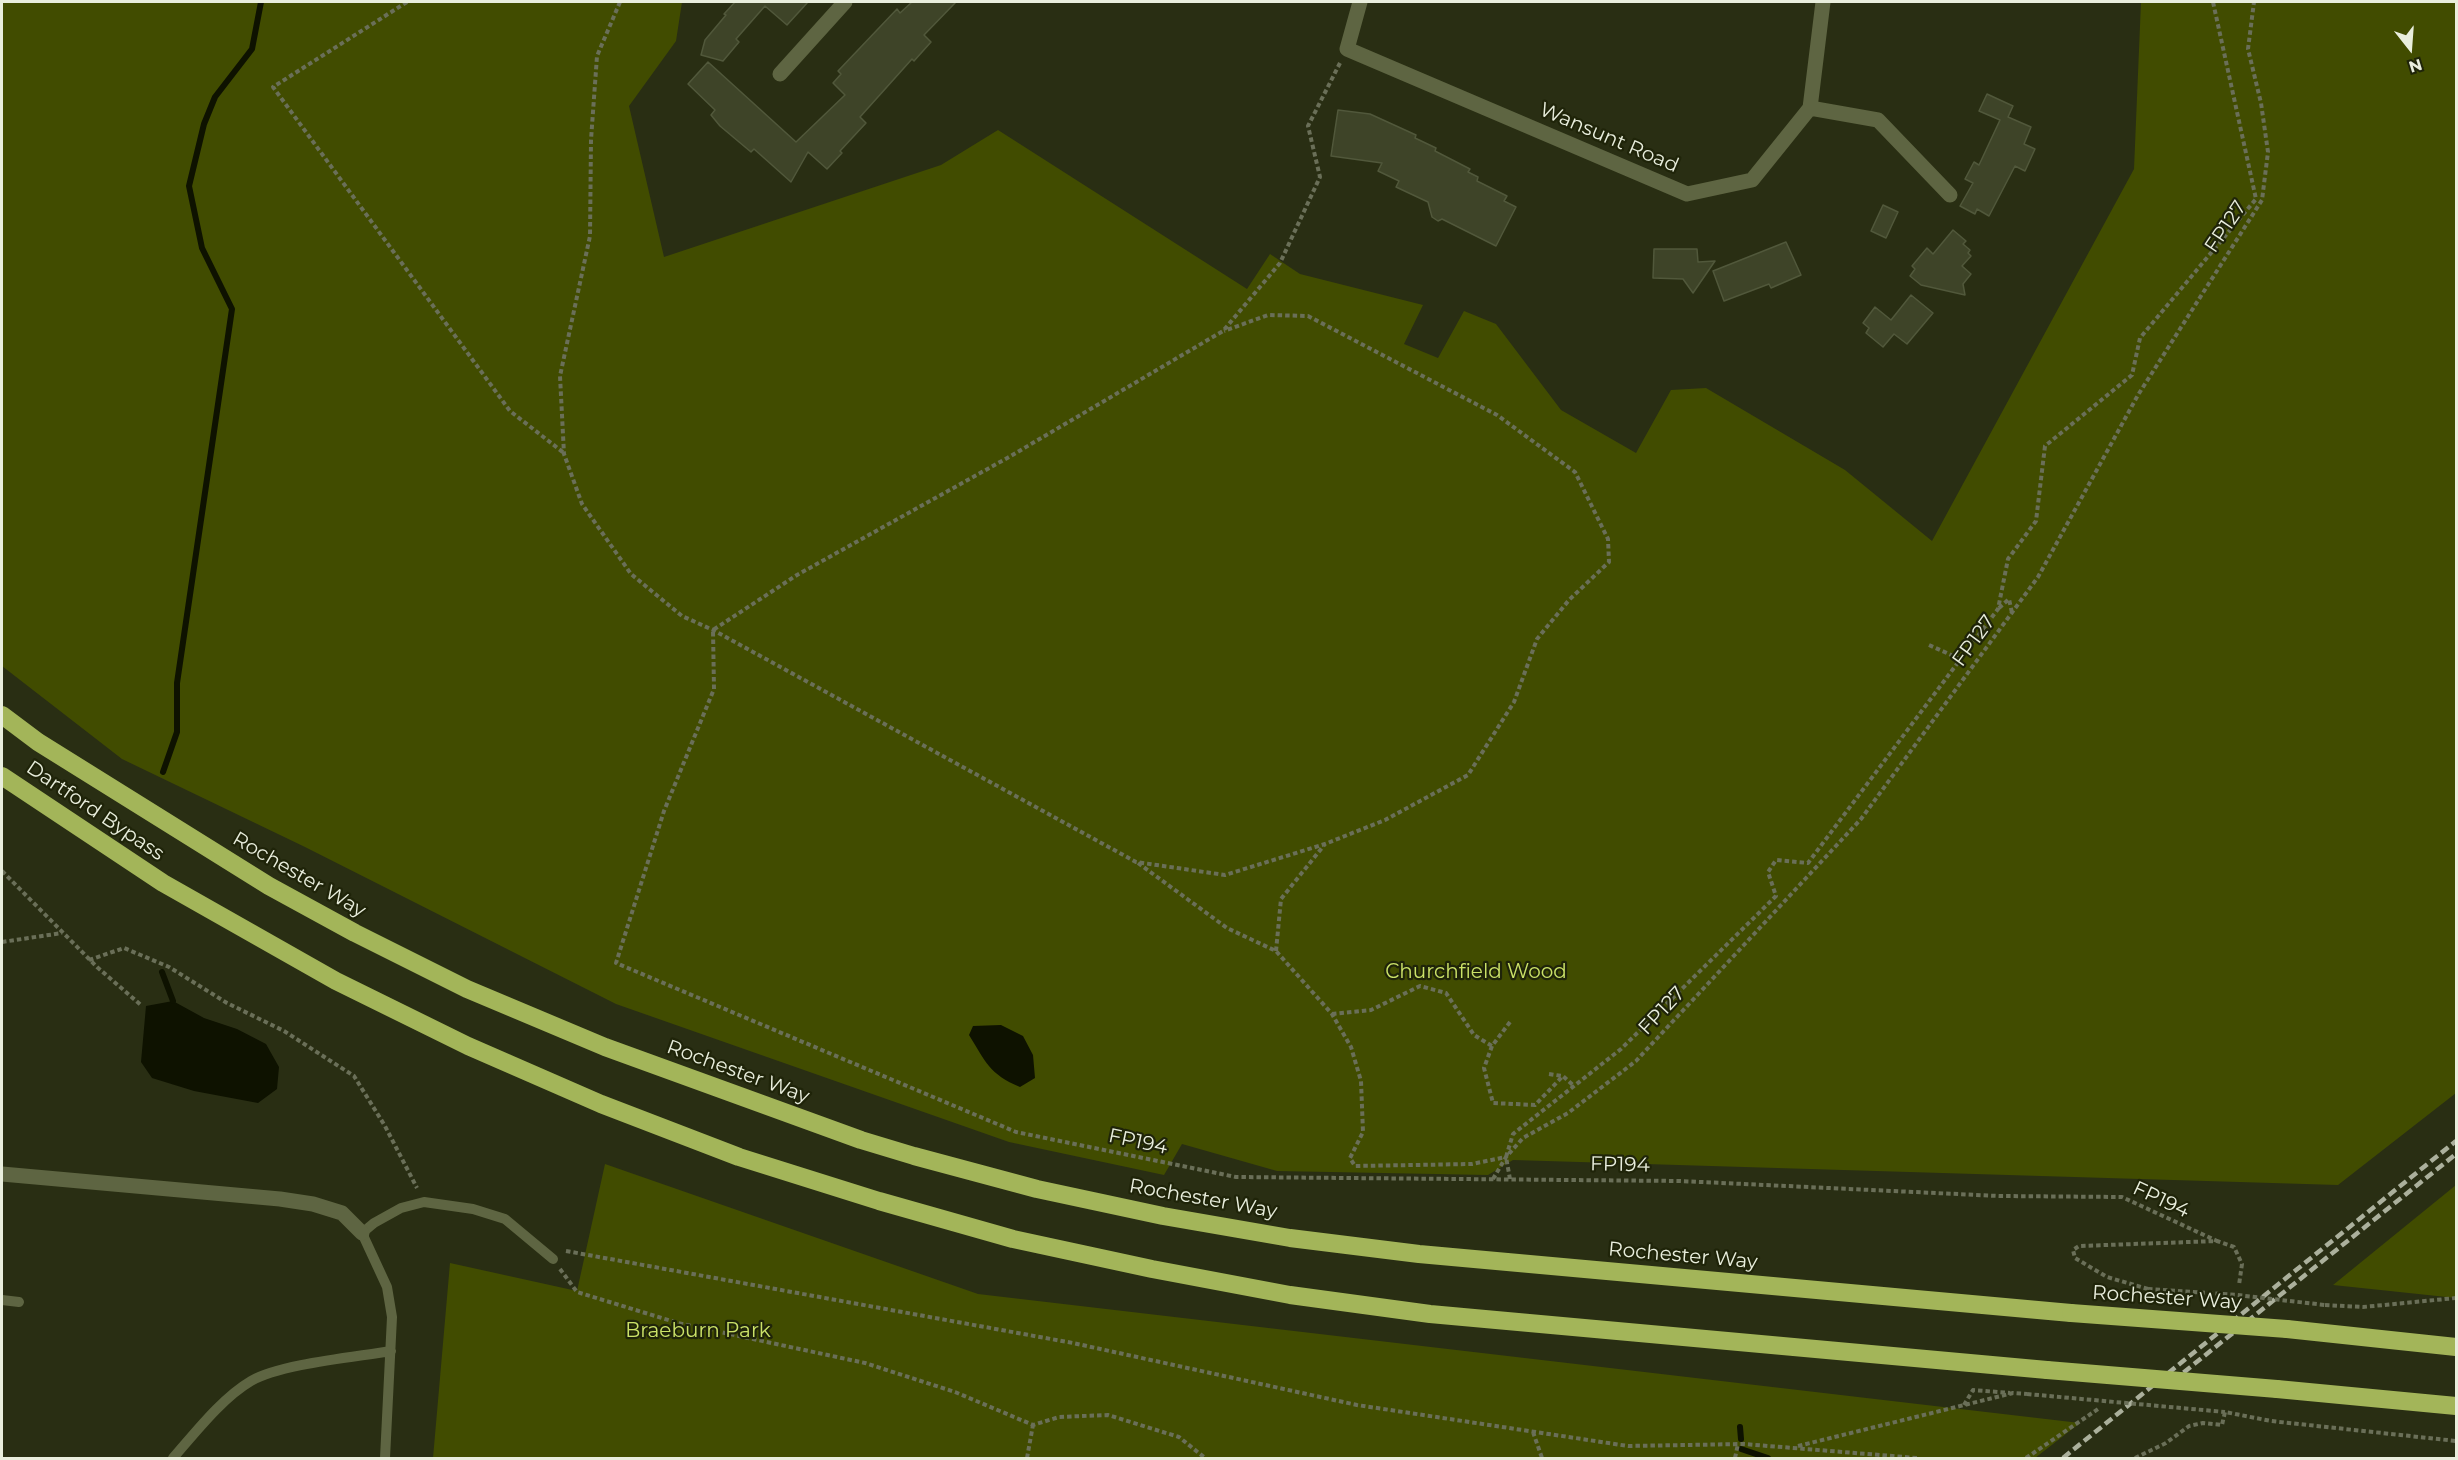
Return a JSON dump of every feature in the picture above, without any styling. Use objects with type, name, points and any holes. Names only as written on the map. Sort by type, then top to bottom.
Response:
[{"type":"highway","name":"Dartford Bypass","points":[[2,716],[38,742]]},
{"type":"highway","name":"Rochester Way","points":[[38,742],[269,886],[355,933],[467,989],[605,1047],[861,1140],[1037,1188],[1163,1216],[1290,1238],[1431,1255],[2071,1313],[2287,1329],[2457,1347]]},
{"type":"highway","name":"Dartford Bypass","points":[[2,776],[163,883],[346,986],[468,1046],[602,1104],[739,1157],[879,1201],[1013,1239],[1152,1269],[1290,1295],[1430,1314],[2457,1406]]},
{"type":"street","points":[[780,74],[845,2]]},
{"type":"street","points":[[1347,49],[1360,2]]},
{"type":"street","points":[[1823,2],[1810,108],[1878,120],[1950,195]]},
{"type":"street","name":"Wansunt Road","points":[[1347,49],[1687,194],[1752,180],[1810,108]]},
{"type":"street","points":[[2,1174],[280,1199],[313,1204],[342,1213],[362,1233]]},
{"type":"lane","points":[[385,1458],[392,1317],[387,1287],[362,1233],[401,1208],[424,1202],[473,1209],[505,1219],[553,1259]]},
{"type":"lane","points":[[2,1300],[19,1302]]},
{"type":"lane","points":[[172,1458],[239,1389],[254,1379],[301,1366],[391,1351]]},
{"type":"path","points":[[407,2],[273,87],[510,411],[564,454]]},
{"type":"path","points":[[620,2],[597,56],[591,140],[590,236],[560,376],[564,454],[582,504],[631,574],[682,616],[713,630],[1136,862],[1227,928],[1276,951],[1332,1014],[1351,1047],[1361,1081],[1363,1132],[1350,1158],[1355,1166],[1472,1164],[1506,1157]]},
{"type":"path","points":[[2213,2],[2256,199]]},
{"type":"path","name":"FP127","points":[[1492,1180],[1506,1157],[1523,1138],[1568,1113],[1636,1061],[1861,819],[2038,577],[2138,395],[2262,200],[2268,152],[2261,103],[2248,49],[2254,2]]},
{"type":"path","points":[[1223,331],[1280,263],[1320,177],[1308,126],[1347,49]]},
{"type":"path","points":[[2256,199],[2262,200]]},
{"type":"path","points":[[1998,609],[2008,559],[2036,521],[2045,446],[2132,375],[2140,338],[2256,199]]},
{"type":"path","points":[[713,630],[797,575],[1009,457],[1223,331],[1268,315],[1308,316],[1497,415],[1575,472],[1608,540],[1609,562],[1569,600],[1537,639],[1514,702],[1468,775],[1385,820],[1325,844],[1225,875],[1136,862]]},
{"type":"path","points":[[1510,1179],[1506,1157],[1513,1134],[1621,1049],[1776,896],[1768,872],[1776,860],[1808,863],[1960,658],[1998,609],[2009,599],[2012,614]]},
{"type":"path","name":"FP194","points":[[713,630],[714,689],[664,811],[616,963],[1016,1132],[1236,1177],[1680,1181],[1999,1196],[2122,1197],[2234,1247],[2242,1264],[2239,1285]]},
{"type":"path","points":[[1929,645],[1960,658]]},
{"type":"path","points":[[1276,951],[1281,899],[1325,844]]},
{"type":"path","points":[[2,871],[89,960],[142,1006]]},
{"type":"path","points":[[2,942],[63,933]]},
{"type":"path","points":[[89,960],[124,948],[169,967],[226,1003],[284,1031],[354,1076],[386,1126],[424,1202]]},
{"type":"path","points":[[1332,1014],[1371,1010],[1420,986],[1446,993],[1474,1035],[1492,1046]]},
{"type":"path","points":[[1510,1022],[1492,1046],[1484,1068],[1493,1103],[1535,1105],[1563,1076]]},
{"type":"path","points":[[1549,1074],[1563,1076],[1574,1086]]},
{"type":"path","points":[[2217,1241],[2089,1246],[2073,1250],[2075,1258],[2107,1277],[2148,1289],[2363,1307],[2457,1298]]},
{"type":"path","points":[[538,1247],[1073,1343],[1357,1405],[1533,1432],[1628,1446],[1738,1444],[1917,1458]]},
{"type":"path","points":[[553,1259],[577,1292],[678,1323],[865,1363],[956,1392],[1033,1425],[1059,1417],[1108,1415],[1179,1437],[1205,1458]]},
{"type":"path","points":[[1964,1405],[1973,1390],[2224,1412],[2271,1421],[2457,1441]]},
{"type":"path","points":[[1794,1447],[2013,1393]]},
{"type":"path","points":[[2026,1458],[2098,1409]]},
{"type":"path","points":[[2135,1458],[2166,1443],[2188,1426],[2204,1423],[2222,1425],[2224,1412]]},
{"type":"path","points":[[1027,1458],[1033,1425]]},
{"type":"path","points":[[1533,1432],[1542,1458]]},
{"type":"path","points":[[1735,1458],[1738,1444]]},
{"type":"green space","name":"Churchfield Wood","points":[[2,2],[682,2],[676,41],[629,106],[664,257],[941,165],[998,130],[1247,289],[1270,254],[1300,274],[1423,305],[1404,344],[1438,358],[1464,311],[1496,324],[1561,410],[1636,453],[1671,390],[1706,388],[1845,470],[1932,541],[2134,169],[2141,2],[2456,2],[2456,1093],[2338,1185],[1513,1160],[1488,1175],[1277,1171],[1182,1144],[1164,1175],[1009,1142],[616,1004],[305,847],[122,759],[2,666]]},
{"type":"green space","name":"Braeburn Park","points":[[605,1164],[978,1294],[2080,1423],[2035,1458],[433,1458],[450,1263],[577,1291]]},
{"type":"green space","points":[[2456,1185],[2456,1298],[2333,1285]]},
{"type":"shaded area","points":[[173,1001],[204,1018],[237,1029],[266,1044],[279,1067],[277,1089],[258,1103],[194,1091],[152,1078],[141,1062],[146,1006]]},
{"type":"shaded area","points":[[1001,1025],[1023,1036],[1033,1055],[1035,1078],[1020,1087],[1001,1077],[989,1066],[969,1035],[973,1026]]},
{"type":"building","points":[[735,2],[808,2],[787,25],[765,6],[736,39],[739,42],[723,61],[701,55],[705,40]]},
{"type":"building","points":[[912,2],[956,2],[924,35],[931,42],[914,61],[912,59],[860,117],[866,123],[827,169],[808,152],[791,182],[754,149],[751,152],[720,126],[711,115],[715,110],[688,84],[708,62],[796,142],[845,95],[833,83],[841,74],[838,71],[897,9],[900,13]]},
{"type":"building","points":[[1987,94],[2013,106],[2008,117],[2031,127],[2024,144],[2035,149],[2025,171],[2015,166],[1989,216],[1977,209],[1975,214],[1960,206],[1973,183],[1965,179],[1974,162],[1979,165],[2000,120],[1979,111]]},
{"type":"building","points":[[1338,110],[1370,114],[1416,135],[1415,138],[1436,148],[1435,151],[1470,169],[1468,172],[1478,177],[1477,181],[1507,196],[1504,201],[1516,207],[1496,246],[1442,219],[1438,221],[1432,217],[1428,202],[1396,187],[1399,181],[1378,171],[1382,163],[1331,156]]},
{"type":"building","points":[[1883,205],[1898,212],[1886,238],[1871,231]]},
{"type":"building","points":[[1953,230],[1966,241],[1963,244],[1970,250],[1968,253],[1971,256],[1962,266],[1971,274],[1963,284],[1965,295],[1921,285],[1910,276],[1915,269],[1912,266],[1927,248],[1933,254]]},
{"type":"building","points":[[1786,242],[1801,275],[1771,288],[1769,284],[1724,301],[1713,271]]},
{"type":"building","points":[[1654,249],[1697,249],[1698,262],[1715,261],[1693,293],[1683,279],[1653,278]]},
{"type":"building","points":[[1911,295],[1933,313],[1907,344],[1894,334],[1883,347],[1866,333],[1869,328],[1863,323],[1875,307],[1891,320]]},
{"type":"waterway","points":[[163,772],[177,732],[177,683],[232,309],[202,248],[189,186],[204,124],[215,97],[252,49],[261,2]]},
{"type":"waterway","points":[[162,972],[173,1001]]},
{"type":"waterway","points":[[1740,1427],[1741,1439]]},
{"type":"waterway","points":[[1741,1449],[1768,1458]]},
{"type":"railway","points":[[2063,1458],[2456,1141]]},
{"type":"railway","points":[[2173,1381],[2456,1154]]}]
